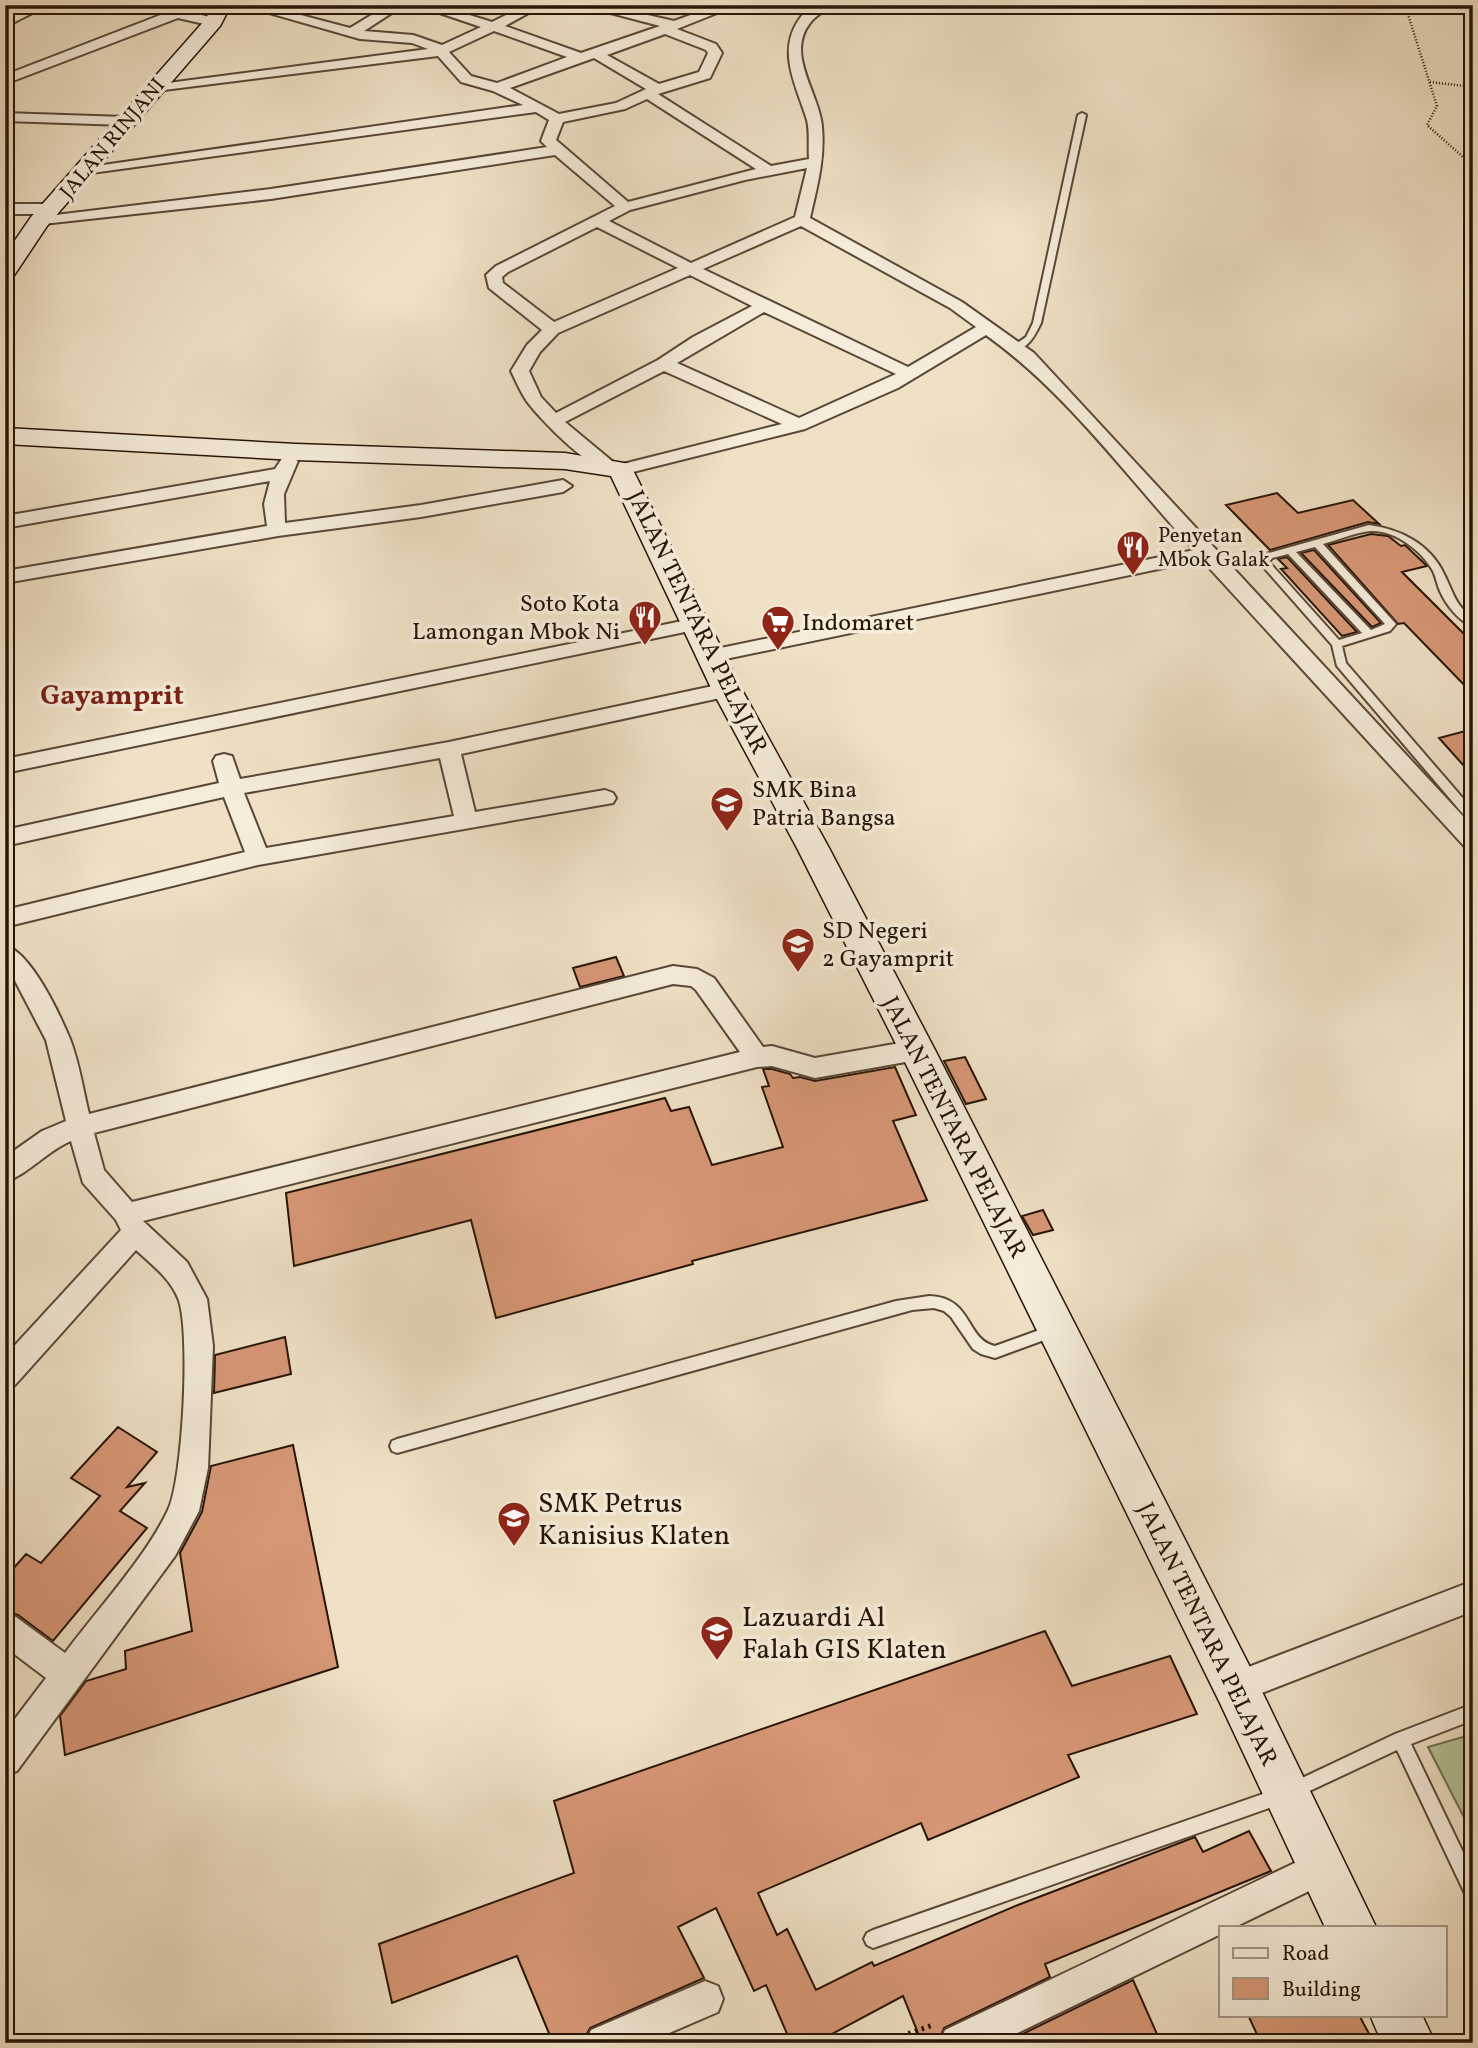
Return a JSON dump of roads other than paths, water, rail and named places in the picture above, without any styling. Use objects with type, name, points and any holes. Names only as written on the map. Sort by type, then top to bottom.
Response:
[{"type":"main road","name":"JALAN RINJANI","points":[[5,272],[13,253],[217,14]]},
{"type":"main road","name":"JALAN TENTARA PELAJAR","points":[[5,436],[289,462],[565,461],[614,467],[697,624],[727,690],[813,848],[917,1051],[1236,1687],[1352,1926]]},
{"type":"main road","points":[[1396,2016],[1409,2043]]},
{"type":"street","points":[[5,23],[42,5]]},
{"type":"street","points":[[141,5],[175,14],[217,14]]},
{"type":"street","points":[[247,5],[352,33],[413,39],[432,45],[441,51],[466,79],[498,89],[539,107],[557,120],[620,106],[705,75],[715,53],[711,47],[669,27],[586,5]]},
{"type":"street","points":[[352,33],[398,5]]},
{"type":"street","points":[[422,5],[496,27],[580,57]]},
{"type":"street","points":[[153,89],[441,51],[496,27],[537,5]]},
{"type":"street","points":[[498,89],[580,57],[596,54],[731,5]]},
{"type":"street","points":[[802,220],[816,162],[815,123],[800,84],[795,51],[796,34],[806,18],[824,5]]},
{"type":"street","points":[[5,10],[21,16]]},
{"type":"street","points":[[6,80],[175,14]]},
{"type":"street","points":[[596,54],[766,169]]},
{"type":"street","points":[[82,172],[539,107]]},
{"type":"street","points":[[5,117],[129,116]]},
{"type":"street","points":[[557,120],[548,141],[625,207]]},
{"type":"street","points":[[5,209],[45,216],[271,194],[558,150]]},
{"type":"street","points":[[552,329],[495,285],[494,275],[625,207],[699,190],[766,169],[816,162]]},
{"type":"street","points":[[802,220],[552,329],[533,349],[520,370],[524,384],[554,421],[614,467],[799,425],[892,384],[986,328]]},
{"type":"street","points":[[802,220],[956,305],[1016,348],[1061,390],[1206,553],[1473,841]]},
{"type":"street","points":[[599,222],[764,306],[909,374]]},
{"type":"street","points":[[554,421],[664,364],[699,341],[764,306]]},
{"type":"street","points":[[664,364],[799,425]]},
{"type":"street","points":[[5,522],[289,462]]},
{"type":"street","points":[[278,530],[271,512],[289,462]]},
{"type":"street","points":[[5,577],[278,530],[421,511],[563,486]]},
{"type":"street","points":[[711,656],[1206,553]]},
{"type":"street","points":[[5,766],[697,624]]},
{"type":"street","points":[[5,838],[230,788],[449,750],[727,690]]},
{"type":"street","points":[[449,750],[466,820]]},
{"type":"street","points":[[224,761],[230,788],[258,858]]},
{"type":"street","points":[[5,919],[258,858],[466,820],[606,798]]},
{"type":"street","points":[[5,1759],[164,1546],[184,1511],[193,1468],[199,1346],[193,1299],[177,1270],[131,1223],[92,1175],[58,1040],[10,966]]},
{"type":"street","points":[[5,1171],[51,1138],[81,1126],[673,975],[697,978],[705,984],[757,1057]]},
{"type":"street","points":[[5,1376],[131,1223],[757,1057],[772,1056],[815,1068],[917,1051]]},
{"type":"street","points":[[1236,1687],[1473,1596]]},
{"type":"street","points":[[5,1628],[69,1675]]},
{"type":"street","points":[[958,2043],[1322,1867]]},
{"type":"street","points":[[604,2043],[705,1999]]},
{"type":"lane","points":[[1016,348],[1030,338],[1037,323],[1082,115]]},
{"type":"lane","points":[[1473,624],[1462,616],[1446,593],[1437,570],[1403,536],[1380,528],[1369,528],[1269,556],[1264,562],[1337,644],[1340,664],[1473,818]]},
{"type":"lane","points":[[1317,543],[1391,624],[1386,629],[1370,635],[1337,644]]},
{"type":"lane","points":[[1290,551],[1370,635]]},
{"type":"lane","points":[[397,1446],[896,1307],[926,1302],[946,1305],[954,1311],[981,1349],[995,1353],[1057,1329]]},
{"type":"lane","points":[[873,1939],[1286,1794],[1401,1740],[1473,1712]]},
{"type":"lane","points":[[1401,1740],[1473,1892]]},
{"type":"place","name":"Penyetan Mbok Galak","points":[[1133,577]]},
{"type":"place","name":"Soto Kota Lamongan Mbok Ni","points":[[645,647]]},
{"type":"place","name":"Indomaret","points":[[778,652]]},
{"type":"place","name":"SMK Bina Patria Bangsa","points":[[727,833]]},
{"type":"place","name":"SD Negeri 2 Gayamprit","points":[[798,974]]},
{"type":"place","name":"SMK Petrus Kanisius Klaten","points":[[514,1548]]},
{"type":"place","name":"Lazuardi Al Falah GIS Klaten","points":[[717,1662]]},
{"type":"district","name":"Gayamprit","points":[[112,694]]}]
